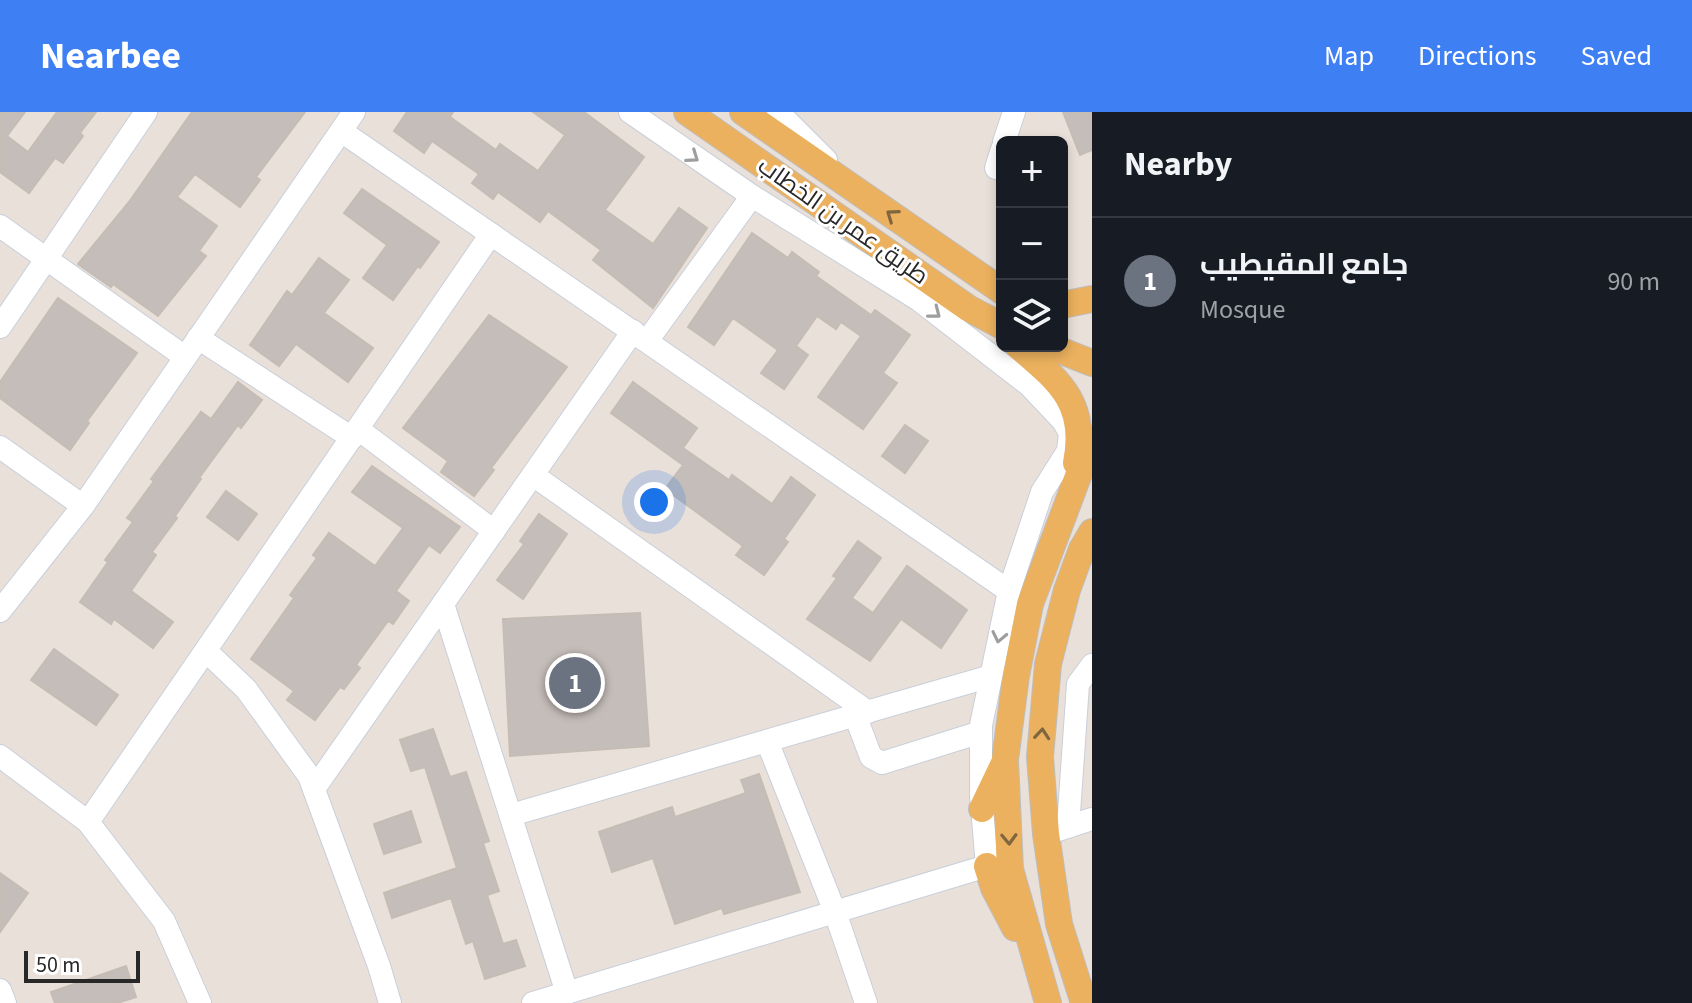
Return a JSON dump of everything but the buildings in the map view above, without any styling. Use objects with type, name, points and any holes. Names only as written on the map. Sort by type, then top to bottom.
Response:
[{"type":"main road","name":"طريق عمر بن الخطاب","points":[[687,112],[996,325]]},
{"type":"main road","name":"طريق عمر بن الخطاب","points":[[743,112],[996,287]]},
{"type":"main road","points":[[1068,304],[1092,299]]},
{"type":"main road","points":[[1025,352],[1061,385],[1072,403],[1080,445],[1070,492]]},
{"type":"main road","points":[[1064,352],[1092,363]]},
{"type":"main road","points":[[1019,598],[1092,439]]},
{"type":"main road","points":[[1048,1003],[1010,869],[1005,760],[1016,676],[1019,598],[1068,451]]},
{"type":"main road","points":[[1084,1003],[1059,924],[1057,830],[1040,757],[1048,664],[1067,590],[1089,541]]},
{"type":"main road","points":[[982,809],[1005,760]]},
{"type":"main road","points":[[987,866],[994,888],[1039,973]]},
{"type":"main road","points":[[1069,956],[1092,974]]},
{"type":"street","points":[[0,327],[146,112]]},
{"type":"street","points":[[0,611],[83,506],[354,112]]},
{"type":"street","points":[[630,112],[752,196],[919,300],[1029,385],[1063,421],[1070,433],[1068,451]]},
{"type":"street","points":[[778,112],[849,184]]},
{"type":"street","points":[[1006,136],[1014,112]]},
{"type":"street","points":[[341,131],[1019,598],[991,676],[981,732],[982,809],[987,866],[533,1003]]},
{"type":"street","points":[[314,789],[533,475],[752,196]]},
{"type":"street","points":[[0,226],[185,357]]},
{"type":"street","points":[[88,822],[491,234]]},
{"type":"street","points":[[198,338],[355,433],[494,531]]},
{"type":"street","points":[[0,447],[83,506]]},
{"type":"street","points":[[533,475],[862,713],[871,757],[882,763],[981,732]]},
{"type":"street","points":[[443,604],[567,993]]},
{"type":"street","points":[[206,651],[246,689],[309,776],[390,1003]]},
{"type":"street","points":[[1092,665],[1078,684],[1057,830],[1092,819]]},
{"type":"street","points":[[511,815],[991,676]]},
{"type":"street","points":[[1046,683],[1078,684]]},
{"type":"street","points":[[767,741],[835,912],[866,1003]]},
{"type":"street","points":[[0,756],[88,822],[164,921],[200,1003]]},
{"type":"street","points":[[0,990],[5,1003]]},
{"type":"place","name":"جامع المقيطيب","points":[[575,683]]}]
